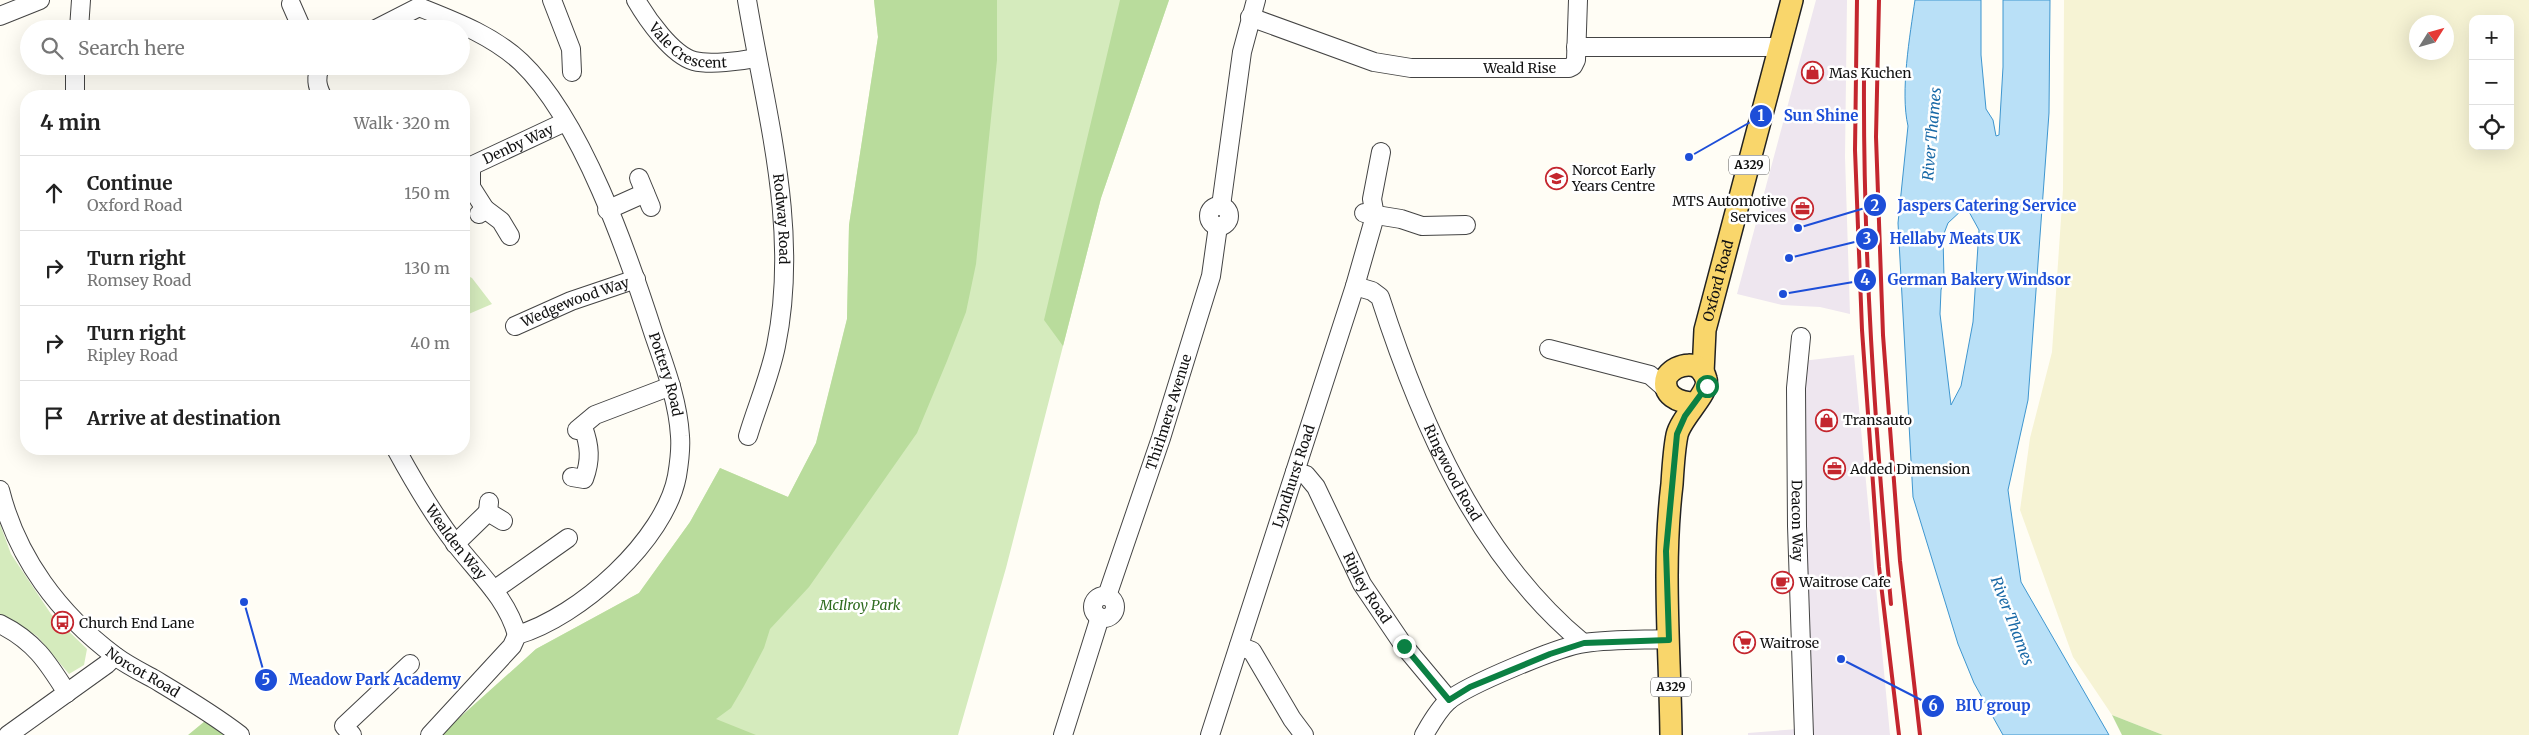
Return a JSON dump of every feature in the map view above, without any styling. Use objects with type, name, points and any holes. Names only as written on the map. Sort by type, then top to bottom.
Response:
[{"type":"main road","name":"Oxford Road","points":[[1703,373],[1705,330],[1792,0]]},
{"type":"main road","name":"Oxford Road","points":[[1671,381],[1705,330]]},
{"type":"main road","points":[[1689,365],[1703,373],[1707,386],[1695,403],[1682,402],[1671,381],[1689,365]]},
{"type":"main road","name":"A329","points":[[1671,381],[1671,413],[1677,434]]},
{"type":"main road","name":"A329","points":[[1671,735],[1666,551],[1677,434],[1685,416],[1695,403]]},
{"type":"street","points":[[0,16],[40,0]]},
{"type":"street","points":[[80,20],[81,0]]},
{"type":"street","points":[[552,0],[570,48],[572,72]]},
{"type":"street","name":"Vale Crescent","points":[[636,0],[643,12],[671,46],[694,61],[726,62],[756,58]]},
{"type":"street","name":"Rodway Road","points":[[746,436],[776,346],[784,292],[784,225],[777,162],[756,58],[747,0]]},
{"type":"street","name":"Thirlmere Avenue","points":[[1063,735],[1100,617],[1111,616],[1115,610],[1115,603],[1107,596],[1161,438],[1211,276],[1218,226],[1224,224],[1229,216],[1226,208],[1220,206],[1242,52],[1256,0]]},
{"type":"street","name":"Weald Rise","points":[[1250,17],[1374,62],[1411,68],[1569,68],[1573,66],[1576,60],[1578,0]]},
{"type":"street","points":[[391,20],[418,3]]},
{"type":"street","name":"Pottery Road","points":[[418,3],[454,20]]},
{"type":"street","points":[[291,4],[298,20]]},
{"type":"street","name":"Pottery Road","points":[[470,28],[494,41],[521,62],[565,122],[584,157],[636,278],[671,386],[680,436],[677,476],[668,502],[635,552],[585,600],[557,618],[517,635]]},
{"type":"street","points":[[1576,47],[1780,47]]},
{"type":"street","points":[[75,75],[75,90]]},
{"type":"street","points":[[317,75],[321,90]]},
{"type":"street","name":"Denby Way","points":[[470,162],[565,122]]},
{"type":"street","name":"Lyndhurst Road","points":[[1210,735],[1355,286],[1381,152]]},
{"type":"street","name":"Denby Way","points":[[470,181],[482,212],[501,221],[510,236]]},
{"type":"street","points":[[607,210],[645,193]]},
{"type":"street","points":[[1369,214],[1400,219],[1422,226],[1466,226]]},
{"type":"street","name":"Wedgewood Way","points":[[515,326],[571,302],[636,278]]},
{"type":"street","name":"Ringwood Road","points":[[1355,286],[1372,290],[1380,296],[1425,423],[1472,511],[1512,570],[1547,611],[1584,643]]},
{"type":"street","name":"Deacon Way","points":[[1801,337],[1796,388],[1797,526],[1804,735]]},
{"type":"street","points":[[1550,349],[1671,381]]},
{"type":"street","points":[[572,477],[584,479],[589,464],[590,450],[580,428],[595,415],[671,386]]},
{"type":"street","name":"Wealden Way","points":[[399,455],[422,498],[456,544],[494,590],[512,617],[517,635]]},
{"type":"street","name":"Ripley Road","points":[[1295,472],[1306,475],[1316,487],[1362,584],[1404,646],[1449,700]]},
{"type":"street","name":"Norcot Road","points":[[0,490],[6,512],[24,557],[48,591],[77,623],[115,656],[214,716],[240,735]]},
{"type":"street","points":[[456,544],[493,512]]},
{"type":"street","points":[[494,590],[560,539]]},
{"type":"street","points":[[0,624],[29,641],[46,660],[67,693]]},
{"type":"street","points":[[430,735],[512,646],[517,635]]},
{"type":"street","points":[[1424,735],[1439,711],[1449,700],[1470,687],[1550,654],[1584,643],[1669,640]]},
{"type":"street","points":[[1239,646],[1252,651],[1292,719],[1304,735]]},
{"type":"street","points":[[8,735],[107,664],[115,656]]},
{"type":"street","points":[[352,735],[344,726],[410,664]]},
{"type":"shaded area","points":[[1816,0],[1847,0],[1845,157],[1850,314],[1820,307],[1782,305],[1737,294]]},
{"type":"shaded area","points":[[2064,0],[2529,0],[2529,735],[2163,735],[2112,715],[2073,657],[2020,510],[2030,438],[2052,352],[2063,189]]},
{"type":"shaded area","points":[[1854,355],[1890,735],[1748,735],[1748,733],[1811,728],[1802,361]]},
{"type":"green space","name":"McIlroy Park","points":[[874,0],[1169,0],[1101,198],[1006,568],[958,735],[443,735],[536,649],[639,593],[690,522],[720,468],[788,497],[816,443],[847,319],[849,225],[878,37]]},
{"type":"green space","points":[[874,0],[997,0],[997,60],[976,264],[966,312],[917,433],[809,587],[770,629],[764,648],[731,708],[716,719],[756,735],[443,735],[448,728],[536,649],[639,593],[690,522],[720,468],[788,497],[816,443],[847,319],[849,225],[878,37]]},
{"type":"green space","points":[[1120,0],[1169,0],[1101,198],[1063,346],[1044,320]]},
{"type":"green space","points":[[470,277],[472,278],[492,304],[470,313]]},
{"type":"green space","points":[[0,524],[11,554],[51,614],[87,649],[84,665],[69,674],[37,636],[0,614]]},
{"type":"green space","points":[[2112,715],[2163,735],[2122,735]]},
{"type":"green space","points":[[205,721],[224,735],[188,735]]},
{"type":"water","name":"River Thames","points":[[1915,0],[1981,0],[1981,55],[1986,109],[1993,120],[1996,136],[1999,135],[2003,67],[2003,0],[2050,0],[2049,113],[2028,400],[2008,490],[2021,582],[2109,735],[2003,735],[1974,683],[1958,644],[1913,497],[1898,223],[1908,126],[1905,80]],"holes":[[[1963,209],[1968,210],[1979,230],[1973,322],[1961,386],[1951,405],[1940,314],[1941,290],[1944,279],[1943,236],[1948,223]]]},
{"type":"railway","points":[[1857,0],[1855,150],[1862,330],[1879,567],[1899,735]]},
{"type":"railway","points":[[1879,0],[1876,137],[1883,335],[1900,561],[1920,735]]},
{"type":"railway","points":[[1864,77],[1864,143],[1871,341],[1891,604]]},
{"type":"place","name":"Mas Kuchen","points":[[1813,73]]},
{"type":"place","name":"Sun Shine","points":[[1689,157]]},
{"type":"place","name":"Norcot Early Years Centre","points":[[1556,178]]},
{"type":"place","name":"MTS Automotive Services","points":[[1802,209]]},
{"type":"place","name":"Jaspers Catering Service","points":[[1798,228]]},
{"type":"place","name":"Hellaby Meats UK","points":[[1789,258]]},
{"type":"place","name":"German Bakery Windsor","points":[[1783,294]]},
{"type":"place","name":"Transauto","points":[[1827,420]]},
{"type":"place","name":"Added Dimension","points":[[1834,469]]},
{"type":"place","name":"Waitrose Cafe","points":[[1783,582]]},
{"type":"place","name":"Meadow Park Academy","points":[[244,602]]},
{"type":"place","name":"Church End Lane","points":[[63,623]]},
{"type":"place","name":"Waitrose","points":[[1744,643]]},
{"type":"place","name":"BIU group","points":[[1841,659]]},
{"type":"route","points":[[1404,646],[1449,700],[1470,687],[1550,654],[1584,643],[1669,640],[1666,551],[1677,434],[1685,416],[1704,393],[1707,386]]}]
